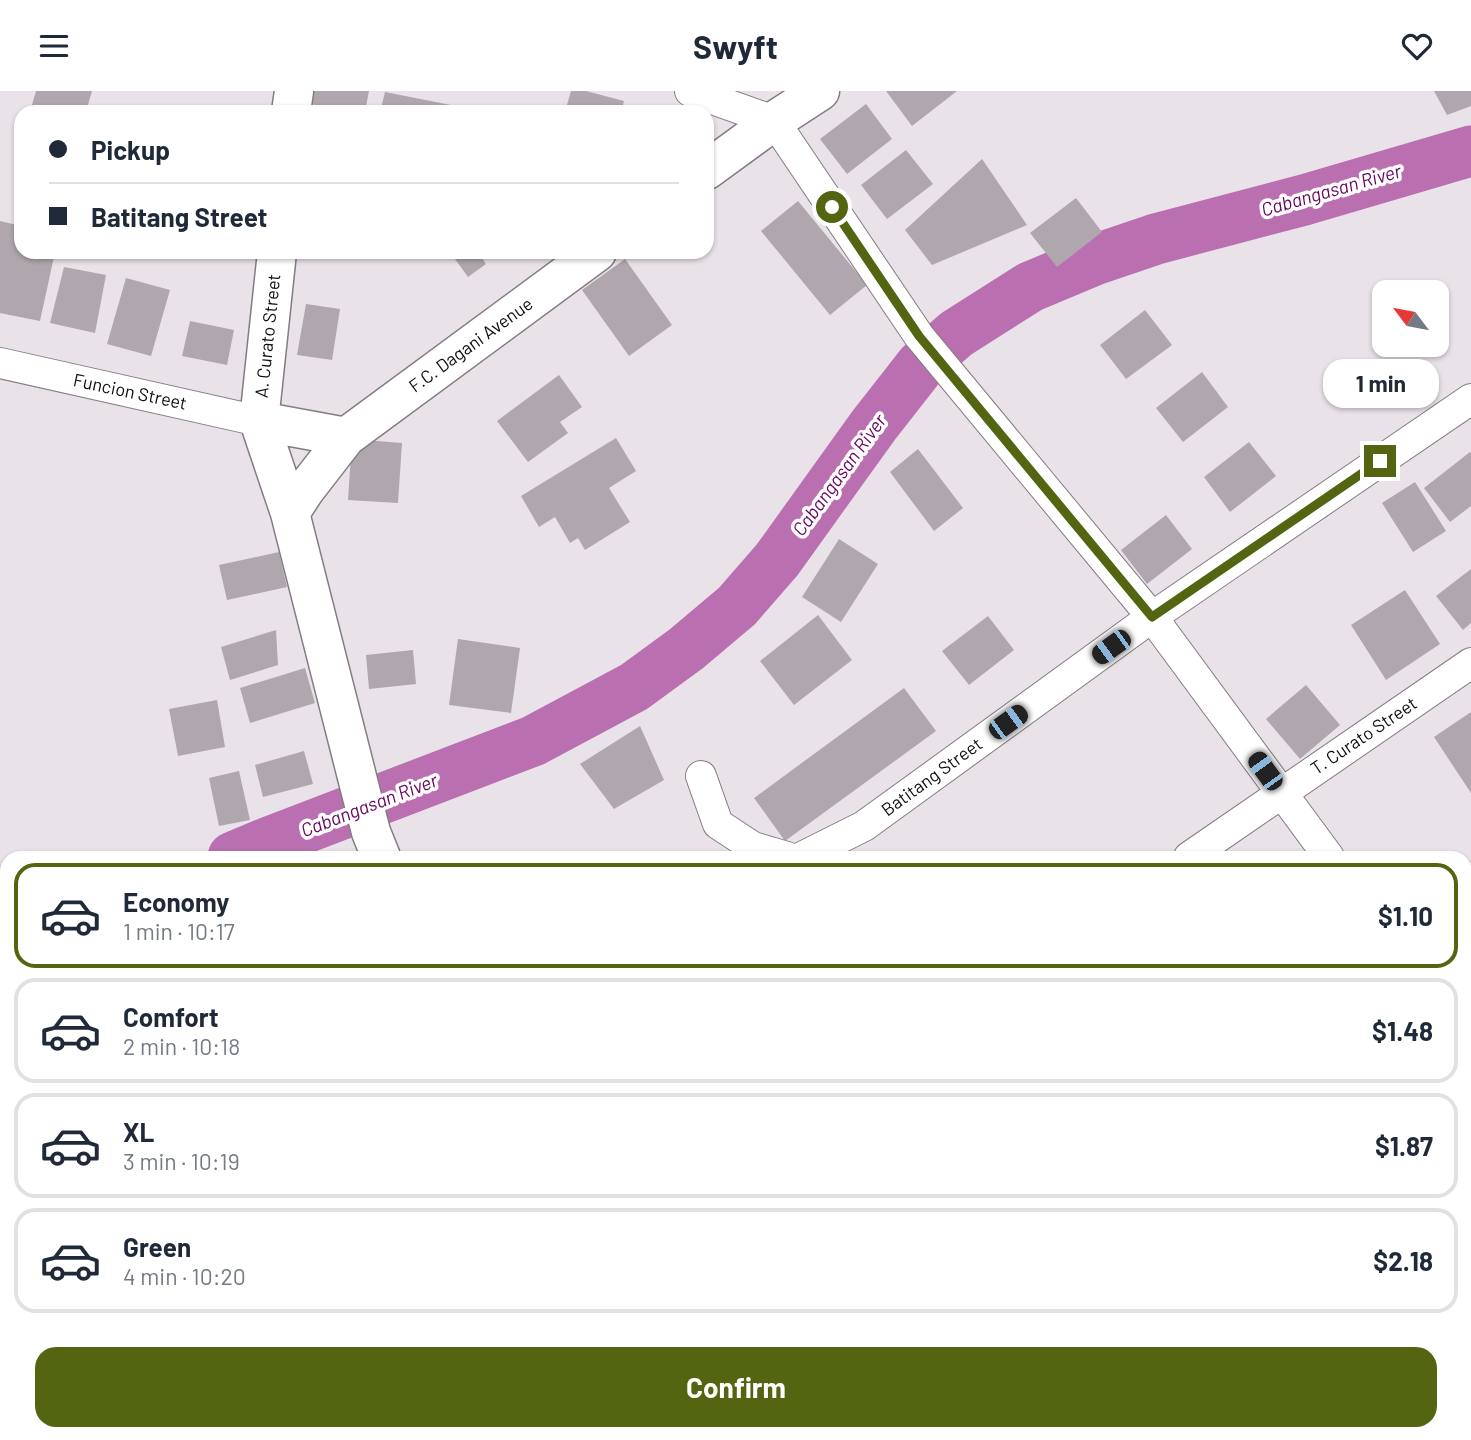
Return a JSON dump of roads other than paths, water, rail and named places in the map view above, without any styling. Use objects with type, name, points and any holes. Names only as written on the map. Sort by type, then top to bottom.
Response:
[{"type":"street","points":[[690,91],[774,121],[919,336],[1152,617],[1325,851]]},
{"type":"street","points":[[714,165],[820,91]]},
{"type":"street","name":"A. Curato Street","points":[[260,421],[276,259]]},
{"type":"street","name":"F.C. Dagani Avenue","points":[[290,513],[346,437],[588,259]]},
{"type":"street","name":"Funcion Street","points":[[0,363],[260,421]]},
{"type":"street","name":"Batitang Street","points":[[814,851],[864,826],[1152,617],[1471,399]]},
{"type":"street","points":[[346,437],[260,421],[290,513],[375,839]]},
{"type":"street","name":"T. Curato Street","points":[[1198,851],[1471,663]]},
{"type":"street","points":[[701,776],[718,824],[753,848],[764,851]]},
{"type":"waterway","name":"Cabangasan River","points":[[247,851],[533,741],[634,687],[686,649],[737,606],[777,560],[874,425],[921,365],[956,334],[1030,287],[1097,259],[1156,239],[1304,200],[1471,151]]}]
